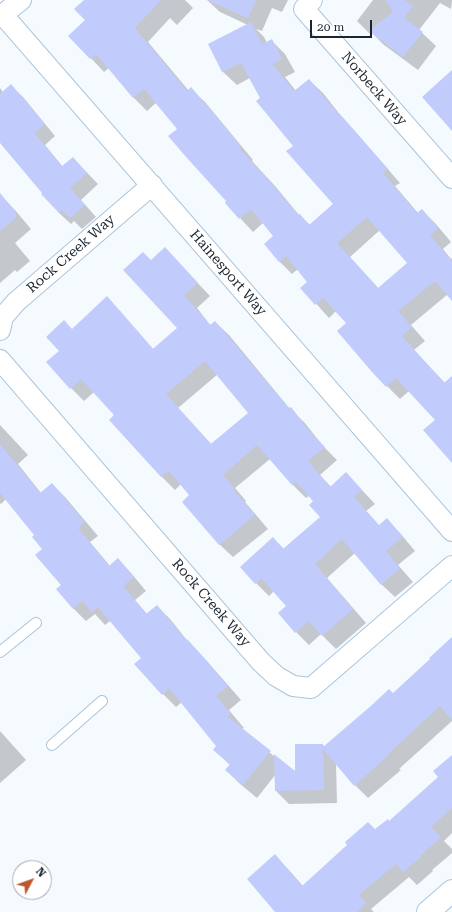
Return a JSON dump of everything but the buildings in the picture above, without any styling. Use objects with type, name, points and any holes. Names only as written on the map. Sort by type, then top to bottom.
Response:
[{"type":"street","points":[[1,16],[21,0]]},
{"type":"street","name":"Norbeck Way","points":[[312,0],[304,8],[452,178]]},
{"type":"street","name":"Hainesport Way","points":[[1,16],[152,185],[452,531]]},
{"type":"street","name":"Rock Creek Way","points":[[0,330],[3,317],[16,302],[152,185]]},
{"type":"street","name":"Rock Creek Way","points":[[0,360],[261,662],[276,676],[293,686],[311,688],[452,566]]},
{"type":"street","points":[[428,912],[452,891]]},
{"type":"lane","points":[[0,652],[36,623]]},
{"type":"lane","points":[[52,745],[102,701]]}]
